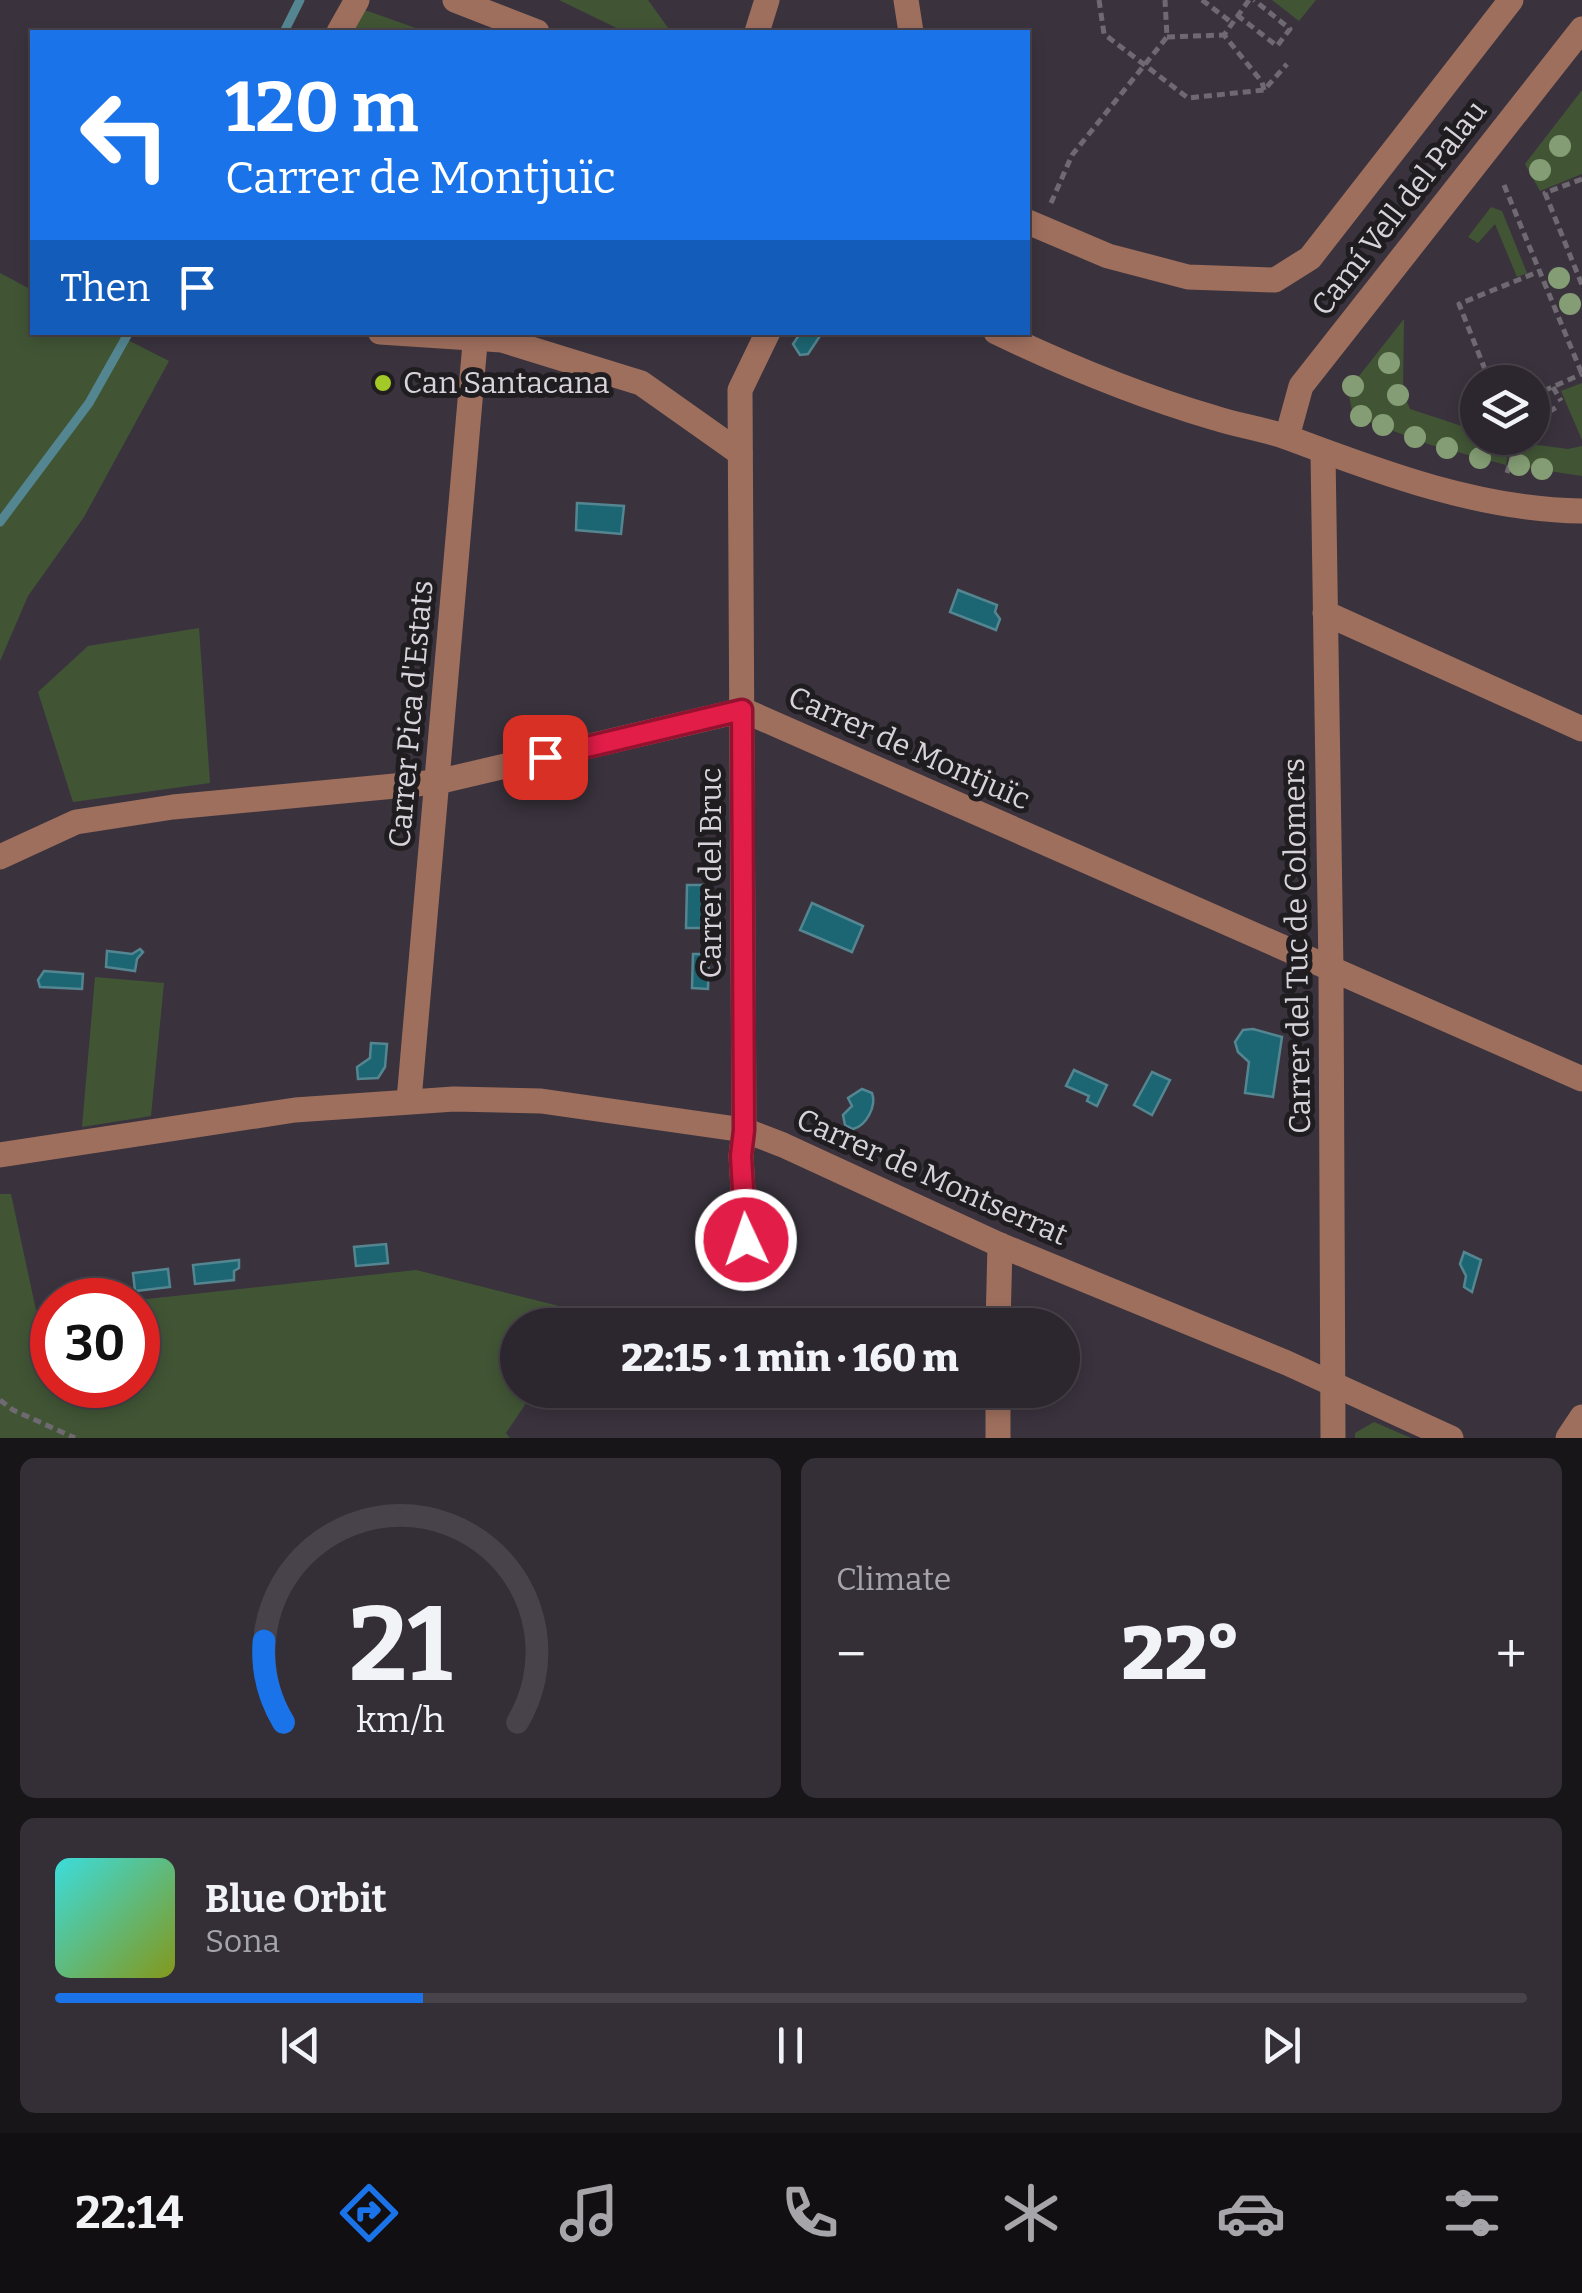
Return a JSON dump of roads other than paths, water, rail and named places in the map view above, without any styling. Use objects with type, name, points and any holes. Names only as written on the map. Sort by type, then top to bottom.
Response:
[{"type":"street","points":[[340,30],[357,0]]},
{"type":"street","points":[[456,0],[532,30]]},
{"type":"street","points":[[758,30],[767,0]]},
{"type":"street","points":[[906,0],[911,30]]},
{"type":"street","points":[[1030,223],[1108,256],[1188,277],[1275,280],[1310,258],[1511,0]]},
{"type":"street","name":"Camí Vell del Palau","points":[[1287,437],[1300,386],[1582,29]]},
{"type":"street","name":"Carrer del Bruc","points":[[746,1240],[741,1156],[744,1130],[740,390],[767,335]]},
{"type":"street","points":[[1002,335],[1065,365],[1408,481],[1544,511],[1582,511]]},
{"type":"street","points":[[476,336],[502,340],[641,383],[740,453]]},
{"type":"street","name":"Carrer Pica d'Estats","points":[[410,1100],[476,336]]},
{"type":"street","name":"Carrer del Tuc de Colomers","points":[[1323,452],[1333,1438]]},
{"type":"street","points":[[1325,613],[1582,729]]},
{"type":"street","name":"Carrer de Montjuïc","points":[[0,857],[76,822],[174,807],[437,782],[742,710],[1582,1079]]},
{"type":"street","name":"Carrer de Montserrat","points":[[0,1154],[294,1110],[410,1100],[542,1101],[744,1130],[1000,1245],[1333,1384],[1451,1438]]},
{"type":"street","points":[[998,1308],[1000,1245]]},
{"type":"street","points":[[998,1408],[998,1438]]},
{"type":"street","points":[[1568,1438],[1582,1417]]},
{"type":"water","points":[[799,335],[821,335],[808,354],[800,355],[793,344]]},
{"type":"water","points":[[577,503],[624,506],[621,534],[576,530]]},
{"type":"water","points":[[958,590],[997,605],[995,612],[1000,619],[996,630],[950,612]]},
{"type":"water","points":[[687,885],[706,885],[706,917],[712,920],[712,928],[686,928]]},
{"type":"water","points":[[812,903],[863,926],[852,952],[800,930]]},
{"type":"water","points":[[140,949],[143,952],[135,971],[106,967],[107,951],[132,954]]},
{"type":"water","points":[[693,954],[709,954],[708,989],[692,988]]},
{"type":"water","points":[[44,971],[83,974],[82,989],[40,987],[38,980]]},
{"type":"water","points":[[1243,1030],[1282,1037],[1273,1097],[1245,1093],[1249,1062],[1238,1052],[1235,1042]]},
{"type":"water","points":[[371,1043],[387,1044],[385,1067],[378,1078],[358,1079],[357,1067],[370,1058]]},
{"type":"water","points":[[1074,1070],[1107,1085],[1097,1106],[1087,1101],[1089,1096],[1066,1086]]},
{"type":"water","points":[[1152,1072],[1170,1080],[1152,1115],[1134,1105]]},
{"type":"water","points":[[862,1089],[872,1093],[872,1109],[866,1120],[853,1129],[845,1125],[843,1115],[852,1106],[848,1098]]},
{"type":"water","points":[[386,1244],[388,1263],[356,1266],[354,1247]]},
{"type":"water","points":[[1464,1252],[1481,1260],[1472,1292],[1464,1287],[1466,1276],[1460,1264]]},
{"type":"water","points":[[239,1260],[234,1280],[195,1284],[193,1265]]},
{"type":"water","points":[[168,1269],[170,1287],[160,1288],[160,1278],[134,1278],[133,1273]]},
{"type":"waterway","points":[[285,30],[300,0]]},
{"type":"waterway","points":[[0,522],[89,403],[127,335]]},
{"type":"place","name":"Can Santacana","points":[[383,383]]}]
